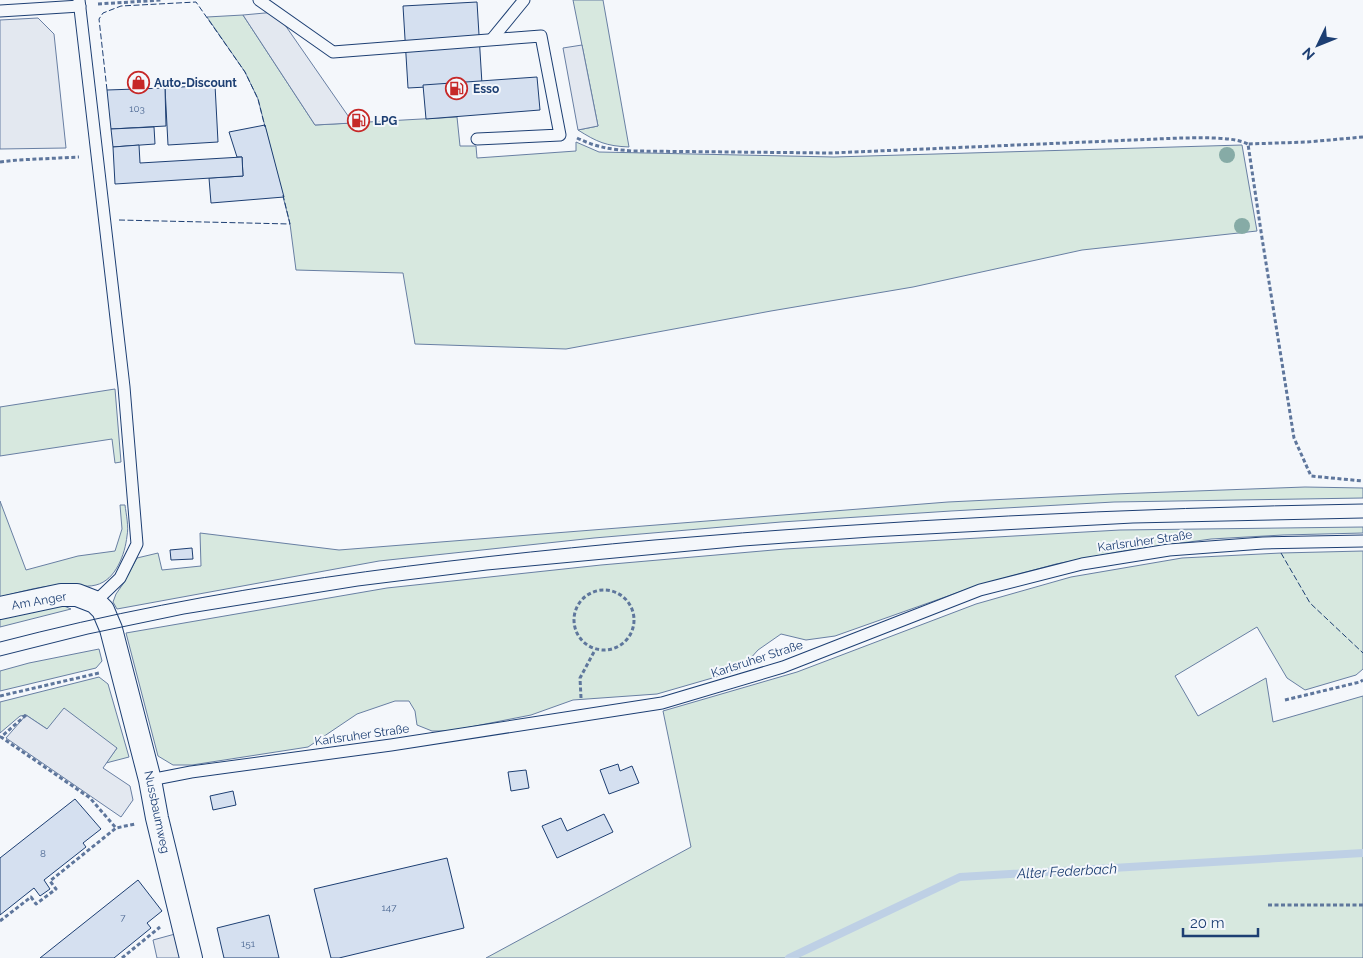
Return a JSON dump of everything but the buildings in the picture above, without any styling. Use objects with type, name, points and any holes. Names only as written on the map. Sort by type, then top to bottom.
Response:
[{"type":"street","name":"Am Anger","points":[[0,608],[61,595],[77,595],[95,602]]},
{"type":"street","points":[[95,602],[103,610],[112,630],[121,667]]},
{"type":"street","name":"Nussbaumweg","points":[[121,667],[150,780],[157,818],[191,958]]},
{"type":"lane","points":[[259,0],[333,52],[541,36],[560,135],[477,140]]},
{"type":"lane","points":[[492,40],[524,0]]},
{"type":"lane","points":[[0,11],[80,3],[124,387],[137,544],[120,578],[95,602]]},
{"type":"lane","name":"Karlsruher Straße","points":[[150,780],[191,772],[391,745],[662,703],[782,667],[980,590],[1082,564],[1169,550],[1263,543],[1363,541]]},
{"type":"path","points":[[80,3],[162,0]]},
{"type":"path","points":[[560,135],[573,136],[592,145],[612,150],[821,153],[1180,138],[1230,139],[1243,141],[1248,144],[1307,142],[1363,137]]},
{"type":"path","points":[[1248,144],[1294,438],[1311,476],[1363,481]]},
{"type":"path","points":[[0,162],[97,156]]},
{"type":"path","points":[[610,590],[627,600],[632,608],[633,628],[630,636],[623,644],[614,649],[595,650],[578,637],[574,628],[573,618],[576,608],[582,599],[590,593],[610,590]]},
{"type":"path","points":[[582,716],[580,678],[595,650]]},
{"type":"path","points":[[0,696],[121,667]]},
{"type":"path","points":[[1285,700],[1363,680]]},
{"type":"path","points":[[0,921],[30,897],[36,904],[56,889],[50,880],[116,828],[90,798],[0,737],[26,715]]},
{"type":"path","points":[[1268,905],[1363,905]]},
{"type":"path","points":[[122,958],[165,923],[182,920]]},
{"type":"shaded area","points":[[573,0],[603,0],[629,147],[602,143],[578,130],[598,126]]},
{"type":"shaded area","points":[[276,12],[353,123],[315,125],[243,15]]},
{"type":"shaded area","points":[[243,15],[315,125],[457,117],[460,146],[476,146],[477,158],[576,151],[576,142],[599,152],[834,157],[1242,145],[1257,231],[1082,250],[913,287],[566,349],[415,344],[403,273],[296,270],[290,224],[258,99],[245,72],[207,17]]},
{"type":"shaded area","points":[[38,18],[54,34],[66,148],[0,149],[0,20]]},
{"type":"shaded area","points":[[582,45],[598,126],[578,130],[563,48]]},
{"type":"shaded area","points":[[115,389],[121,462],[115,463],[112,439],[0,456],[0,407]]},
{"type":"shaded area","points":[[1305,487],[1363,488],[1363,498],[1114,502],[781,522],[594,538],[379,561],[117,609],[113,602],[137,558],[158,553],[162,570],[201,566],[200,533],[339,550],[948,502]]},
{"type":"shaded area","points":[[0,501],[26,570],[78,556],[115,551],[122,529],[120,505],[125,505],[128,532],[122,558],[109,578],[96,585],[53,586],[0,597]]},
{"type":"shaded area","points":[[1363,527],[1363,533],[1211,539],[1123,551],[1056,564],[979,585],[835,636],[806,640],[781,634],[758,650],[740,670],[657,694],[573,700],[531,715],[450,731],[432,731],[417,725],[415,711],[409,701],[395,701],[357,714],[308,747],[192,765],[173,765],[158,756],[126,633],[387,588],[601,565],[785,549],[1120,530]]},
{"type":"shaded area","points":[[1363,551],[1363,669],[1356,675],[1305,690],[1287,678],[1257,627],[1175,676],[1198,716],[1266,678],[1273,722],[1363,696],[1363,958],[486,958],[691,847],[663,711],[797,672],[976,604],[1071,577],[1182,558]]},
{"type":"shaded area","points":[[64,606],[71,609],[0,627],[0,618]]},
{"type":"shaded area","points":[[99,649],[102,661],[96,668],[0,691],[0,671],[29,663]]},
{"type":"shaded area","points":[[99,677],[108,684],[129,757],[106,763],[117,748],[47,729],[26,715],[20,716],[0,733],[0,702]]},
{"type":"shaded area","points":[[64,708],[117,748],[103,768],[130,786],[133,800],[121,817],[6,738],[26,715],[47,729]]},
{"type":"shaded area","points":[[175,934],[181,958],[157,958],[153,940]]},
{"type":"waterway","name":"Alter Federbach","points":[[789,958],[960,877],[1363,853]]},
{"type":"tram line","points":[[0,642],[81,622],[243,590],[489,556],[654,540],[920,521],[1185,508],[1363,504]]},
{"type":"tram line","points":[[0,656],[88,634],[184,614],[358,586],[487,570],[743,546],[871,537],[1133,523],[1363,518]]},
{"type":"fence","points":[[107,90],[99,19],[103,13],[121,6],[196,2],[245,72],[258,99],[265,127]]},
{"type":"fence","points":[[119,220],[290,224],[283,195]]},
{"type":"fence","points":[[1281,553],[1310,603],[1363,653]]},
{"type":"place","name":"Auto-Discount","points":[[138,83]]},
{"type":"place","name":"Esso","points":[[457,89]]},
{"type":"place","name":"LPG","points":[[358,121]]}]
